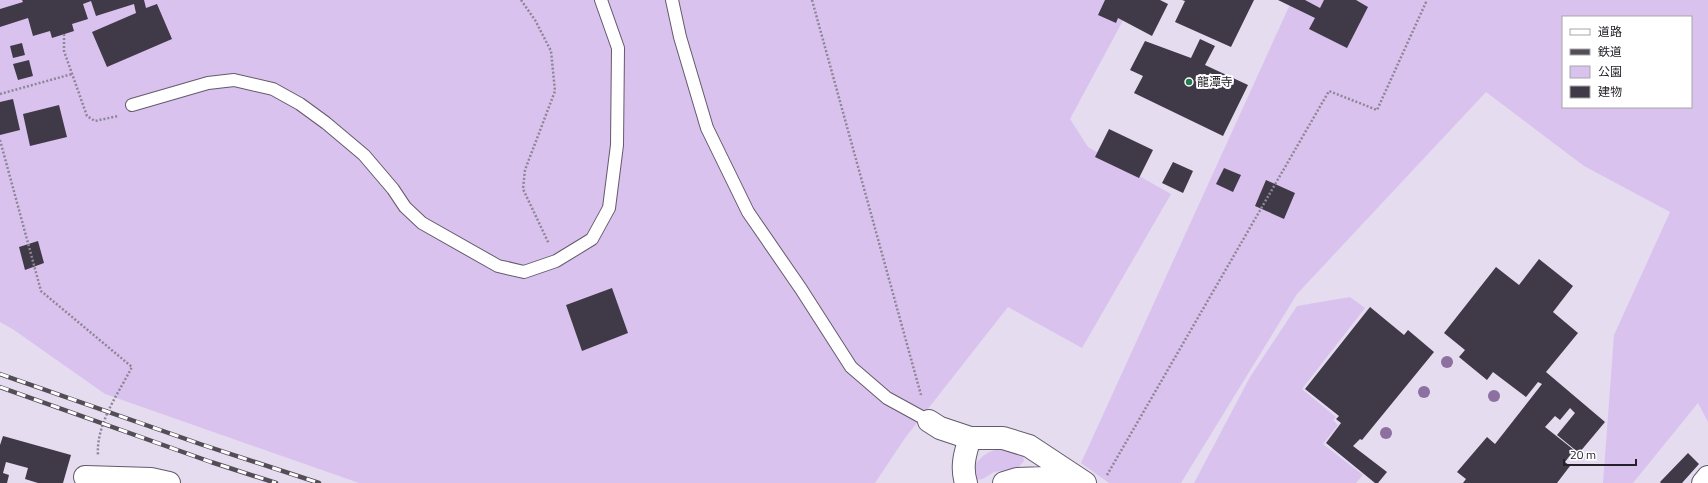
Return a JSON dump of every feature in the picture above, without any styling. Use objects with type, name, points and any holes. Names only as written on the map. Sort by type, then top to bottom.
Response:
[{"type":"street","points":[[928,421],[940,428],[970,438],[1003,438],[1029,446],[1080,480]]},
{"type":"street","points":[[966,483],[963,474],[964,457],[970,438]]},
{"type":"street","points":[[85,477],[109,480],[151,479],[169,483]]},
{"type":"street","points":[[1703,483],[1708,477]]},
{"type":"street","points":[[1004,483],[1017,479],[1080,480]]},
{"type":"lane","points":[[132,105],[208,83],[234,80],[273,89],[300,104],[326,122],[364,155],[393,189],[405,207],[422,223],[498,266],[524,272],[556,261],[592,239],[609,208],[617,145],[618,48],[602,0]]},
{"type":"lane","points":[[672,0],[680,37],[707,128],[748,212],[801,289],[851,367],[887,398],[928,421]]},
{"type":"path","points":[[521,0],[551,51],[554,91],[525,170],[523,189],[556,261]]},
{"type":"path","points":[[812,0],[928,421]]},
{"type":"path","points":[[1106,476],[1329,91],[1377,110],[1427,0]]},
{"type":"path","points":[[64,34],[64,51],[87,116],[95,121],[122,116],[132,105]]},
{"type":"path","points":[[0,94],[72,74]]},
{"type":"path","points":[[0,140],[41,291],[132,368],[108,411],[97,446]]},
{"type":"green space","points":[[0,0],[1134,0],[1070,119],[1088,147],[1171,194],[1082,348],[1008,307],[905,438],[875,483],[359,483],[105,394],[14,330],[0,322]]},
{"type":"green space","points":[[1292,0],[1708,0],[1708,422],[1698,403],[1633,483],[1603,483],[1614,335],[1670,212],[1584,166],[1486,92],[1297,294],[1181,483],[1109,483],[1081,463]]},
{"type":"green space","points":[[1350,297],[1365,308],[1302,389],[1336,417],[1333,420],[1338,425],[1323,444],[1363,475],[1356,483],[1194,483],[1250,377],[1297,306]]},
{"type":"green space","points":[[1006,448],[1023,455],[1024,461],[1018,468],[994,472],[983,479],[976,480],[974,466],[984,455]]},
{"type":"building","points":[[22,0],[144,0],[146,8],[157,4],[172,39],[107,67],[92,32],[136,13],[134,4],[96,16],[91,1],[83,4],[88,19],[72,24],[74,31],[52,38],[50,31],[33,36],[28,18],[0,27],[0,9],[23,2]]},
{"type":"building","points":[[1105,0],[1160,0],[1168,4],[1152,36],[1118,18],[1116,23],[1098,15]]},
{"type":"building","points":[[1182,0],[1254,0],[1231,47],[1175,22],[1185,1]]},
{"type":"building","points":[[1278,0],[1305,0],[1320,8],[1324,0],[1356,0],[1368,7],[1347,48],[1309,29],[1315,18]]},
{"type":"building","points":[[1200,39],[1215,46],[1205,65],[1248,85],[1223,136],[1134,93],[1143,76],[1130,70],[1145,41],[1191,58]]},
{"type":"building","points":[[22,43],[25,55],[13,58],[10,46]]},
{"type":"building","points":[[29,60],[33,76],[18,80],[13,64]]},
{"type":"building","points":[[13,99],[20,130],[0,135],[0,102]]},
{"type":"building","points":[[59,105],[67,137],[30,146],[23,114]]},
{"type":"building","points":[[1109,129],[1153,150],[1139,178],[1095,157]]},
{"type":"building","points":[[1173,162],[1193,171],[1183,193],[1162,183]]},
{"type":"building","points":[[1224,168],[1241,175],[1233,192],[1216,184]]},
{"type":"building","points":[[1266,180],[1295,193],[1284,219],[1255,206]]},
{"type":"building","points":[[38,241],[44,263],[25,270],[19,247]]},
{"type":"building","points":[[1539,259],[1573,286],[1553,312],[1578,333],[1546,372],[1605,422],[1579,453],[1557,435],[1575,413],[1570,408],[1560,420],[1555,416],[1545,427],[1574,450],[1565,462],[1570,466],[1557,483],[1463,483],[1466,479],[1457,472],[1487,437],[1495,444],[1542,384],[1538,382],[1526,397],[1493,372],[1487,380],[1459,357],[1465,350],[1444,333],[1496,267],[1519,285]]},
{"type":"building","points":[[612,288],[628,333],[582,351],[566,305]]},
{"type":"building","points":[[1370,307],[1404,335],[1408,330],[1434,352],[1362,440],[1360,439],[1353,446],[1387,472],[1378,483],[1375,483],[1326,443],[1341,423],[1336,419],[1339,416],[1305,389]]},
{"type":"building","points":[[3,436],[71,455],[63,483],[38,483],[25,479],[28,468],[6,462],[3,473],[9,475],[7,483],[0,483],[0,445]]},
{"type":"building","points":[[1688,453],[1699,464],[1682,483],[1661,483],[1660,482]]},
{"type":"railway","points":[[0,374],[203,445],[319,483]]},
{"type":"railway","points":[[0,387],[211,462],[276,483]]},
{"type":"place","name":"龍潭寺","points":[[1189,82]]}]
